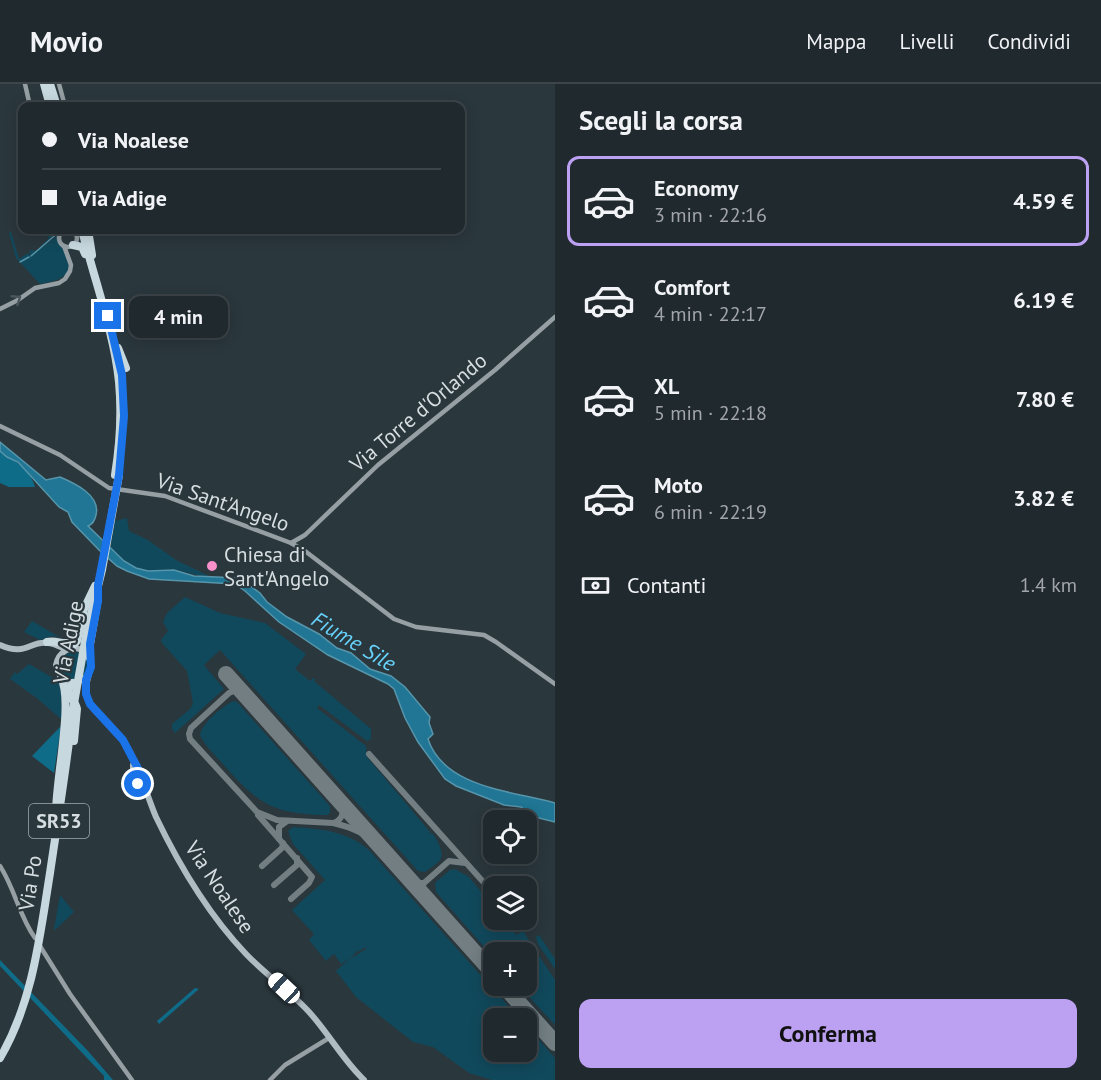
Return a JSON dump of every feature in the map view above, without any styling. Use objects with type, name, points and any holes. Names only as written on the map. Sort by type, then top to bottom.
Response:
[{"type":"highway","points":[[47,84],[52,102]]},
{"type":"highway","name":"Via Adige","points":[[74,709],[84,630],[96,586],[117,475],[123,435],[124,399],[114,339],[86,234]]},
{"type":"highway","name":"Via Adige","points":[[86,234],[94,279],[117,364],[121,424],[117,475]]},
{"type":"highway","points":[[70,246],[82,247],[94,279]]},
{"type":"highway","points":[[114,339],[126,368]]},
{"type":"highway","points":[[116,394],[121,424]]},
{"type":"highway","points":[[69,649],[77,641],[84,609],[96,586]]},
{"type":"highway","points":[[90,658],[96,586]]},
{"type":"highway","points":[[47,642],[70,643],[78,633]]},
{"type":"highway","points":[[57,818],[55,796],[66,709],[64,685],[61,678]]},
{"type":"highway","points":[[74,683],[69,687],[68,694],[77,705],[74,709]]},
{"type":"highway","points":[[74,709],[87,704]]},
{"type":"highway","name":"Via Po","points":[[0,1058],[14,1030],[32,978],[74,709]]},
{"type":"highway","name":"Via Po","points":[[0,1051],[17,1013],[30,972],[57,818]]},
{"type":"main road","points":[[12,650],[25,649],[47,642],[84,651],[90,658]]},
{"type":"main road","points":[[0,645],[22,651],[48,644],[55,650],[57,669],[61,678],[74,683],[87,676]]},
{"type":"main road","points":[[57,660],[61,653],[69,649]]},
{"type":"main road","name":"Via Noalese","points":[[90,658],[91,667],[85,690],[89,702],[123,740],[154,819],[165,838],[171,843],[201,897],[242,949],[309,1012],[364,1080]]},
{"type":"main road","name":"Via Noalese","points":[[74,683],[82,688],[87,704],[121,742],[139,778]]},
{"type":"street","points":[[25,84],[29,102]]},
{"type":"street","points":[[59,84],[64,102]]},
{"type":"street","points":[[60,234],[59,240],[70,246]]},
{"type":"street","points":[[0,309],[18,300],[33,288],[58,283],[65,279],[71,268],[70,246],[76,241],[75,234]]},
{"type":"street","name":"Via Torre d'Orlando","points":[[296,542],[378,465],[495,370],[555,317]]},
{"type":"street","name":"Via Sant'Angelo","points":[[0,426],[60,455],[109,488],[162,495],[296,542],[394,619],[416,627],[487,636],[555,684]]},
{"type":"street","points":[[0,866],[9,880],[26,924],[35,939]]},
{"type":"street","points":[[40,946],[70,994],[132,1080]]},
{"type":"street","points":[[270,1080],[285,1065],[329,1038]]},
{"type":"shaded area","points":[[11,232],[19,259],[28,253],[31,256],[29,251],[36,251],[49,238],[46,234],[54,234],[40,249],[57,236],[66,253],[69,267],[64,276],[59,279],[40,284],[16,258],[9,233]]},
{"type":"shaded area","points":[[0,442],[46,480],[60,477],[85,491],[94,501],[96,508],[94,522],[88,526],[124,561],[136,568],[148,571],[174,570],[194,576],[239,578],[287,617],[319,634],[337,648],[351,653],[370,669],[391,676],[405,687],[430,717],[429,723],[433,734],[428,739],[436,755],[449,768],[464,778],[482,785],[555,803],[555,822],[537,818],[537,810],[524,810],[521,807],[504,805],[456,786],[445,779],[418,742],[405,718],[394,689],[328,655],[279,622],[235,584],[149,579],[117,566],[72,522],[68,512],[59,507],[18,462],[0,451]]},
{"type":"shaded area","points":[[0,451],[26,470],[35,487],[9,487],[0,483]]},
{"type":"shaded area","points":[[127,518],[129,531],[148,540],[176,560],[211,577],[174,570],[144,570],[123,560],[110,549],[115,521]]},
{"type":"shaded area","points":[[185,597],[220,613],[265,623],[306,654],[295,669],[310,681],[315,679],[314,681],[371,729],[371,739],[367,741],[319,705],[317,708],[366,746],[367,757],[430,832],[429,834],[432,833],[436,838],[441,852],[438,862],[425,872],[418,871],[220,650],[204,665],[224,689],[175,733],[172,724],[190,709],[193,703],[187,671],[161,640],[168,631],[163,622],[167,613]]},
{"type":"shaded area","points":[[32,621],[61,638],[53,636],[40,640],[24,632]]},
{"type":"shaded area","points":[[74,652],[84,656],[88,666],[84,676],[74,680],[64,676],[60,666],[64,656]]},
{"type":"shaded area","points":[[29,664],[61,683],[62,720],[10,679],[15,672],[17,674]]},
{"type":"shaded area","points":[[233,701],[237,702],[330,806],[330,813],[327,815],[293,812],[268,804],[246,789],[210,750],[200,735],[202,730],[214,715]]},
{"type":"shaded area","points":[[61,726],[54,773],[32,756]]},
{"type":"shaded area","points":[[293,827],[324,830],[352,839],[369,850],[483,978],[483,996],[499,996],[510,1008],[483,1008],[483,1062],[537,1062],[537,1037],[555,1058],[555,1080],[492,1080],[469,1073],[433,1047],[413,1042],[356,997],[336,971],[366,949],[365,947],[359,952],[358,950],[341,964],[334,954],[326,961],[309,940],[314,934],[292,910],[325,880],[293,844],[288,831]]},
{"type":"shaded area","points":[[455,869],[469,877],[483,894],[483,930],[512,930],[516,935],[523,931],[530,942],[483,942],[483,946],[436,892],[435,883],[450,870]]},
{"type":"shaded area","points":[[60,895],[74,912],[55,930],[54,929]]},
{"type":"shaded area","points":[[539,935],[555,959],[555,969],[538,944],[536,937]]},
{"type":"shaded area","points":[[537,952],[555,980],[555,1025],[528,996],[537,996]]},
{"type":"shaded area","points":[[0,960],[113,1080],[104,1080],[104,1076],[0,966]]},
{"type":"shaded area","points":[[195,988],[199,989],[159,1024],[157,1021]]},
{"type":"waterway","points":[[31,256],[57,234]]},
{"type":"waterway","points":[[20,262],[29,257]]},
{"type":"taxiway","points":[[246,696],[236,690],[229,693],[191,728],[190,739],[257,812],[277,820],[333,823]]},
{"type":"taxiway","points":[[369,754],[483,882]]},
{"type":"taxiway","points":[[340,802],[342,815],[333,823],[359,832],[381,847]]},
{"type":"taxiway","points":[[258,815],[279,839]]},
{"type":"taxiway","points":[[287,821],[279,827],[279,839],[312,877],[309,883],[291,899]]},
{"type":"taxiway","points":[[262,866],[282,848],[283,843]]},
{"type":"taxiway","points":[[274,885],[297,865],[297,858]]},
{"type":"taxiway","points":[[413,883],[424,883],[449,861],[465,863]]},
{"type":"taxiway","points":[[423,895],[424,883]]},
{"type":"runway","points":[[226,674],[483,962]]},
{"type":"runway","points":[[513,996],[555,1043]]},
{"type":"place","name":"Chiesa di Sant'Angelo","points":[[212,566]]},
{"type":"route","points":[[108,316],[122,375],[123,435],[119,475],[98,585],[98,601],[89,650],[91,669],[87,676],[85,690],[90,704],[128,747],[143,778],[138,784]]},
{"type":"water label","name":"Fiume Sile","points":[[354,641]]}]
